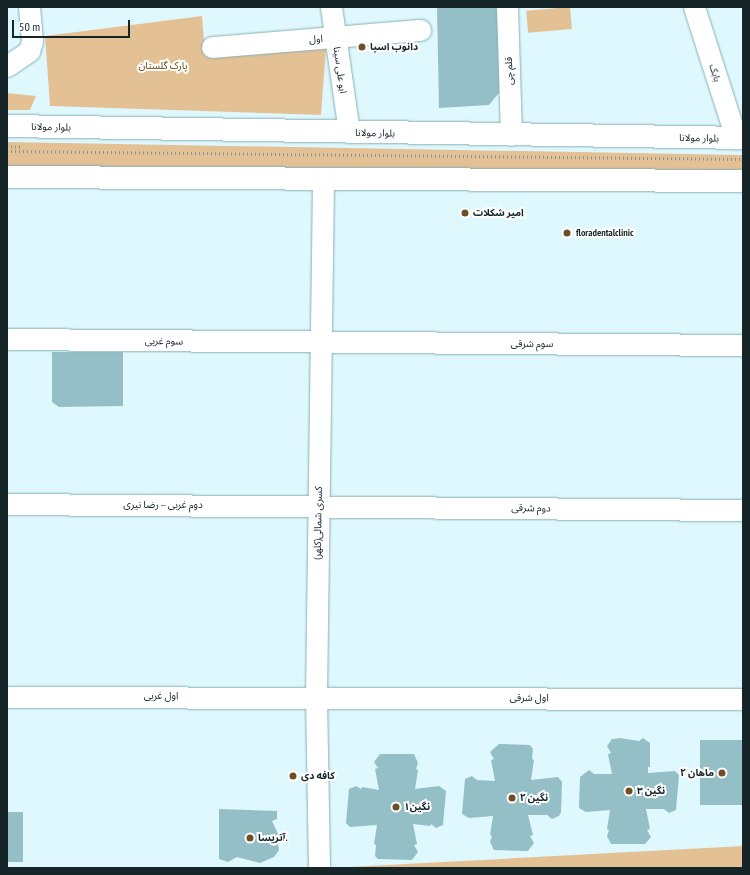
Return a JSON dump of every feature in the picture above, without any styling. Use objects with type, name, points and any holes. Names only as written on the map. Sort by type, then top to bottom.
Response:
[{"type":"main road","name":"بلوار مولانا","points":[[7,126],[740,138]]},
{"type":"main road","points":[[7,177],[743,182]]},
{"type":"street","points":[[9,65],[29,51],[32,42],[29,7]]},
{"type":"street","name":"ابو علی سینا","points":[[331,7],[349,132]]},
{"type":"street","name":"قلم چی","points":[[507,7],[511,135]]},
{"type":"street","name":"بابک","points":[[694,7],[740,138]]},
{"type":"street","name":"اول","points":[[212,47],[420,30]]},
{"type":"street","name":"کسری شمالی(کلهر)","points":[[319,868],[316,696],[322,179]]},
{"type":"street","name":"سوم غربی","points":[[7,339],[320,344]]},
{"type":"street","name":"سوم شرقی","points":[[320,344],[743,345]]},
{"type":"street","name":"دوم غربی -- رضا نیری","points":[[7,504],[318,506]]},
{"type":"street","name":"دوم شرقی","points":[[318,506],[743,510]]},
{"type":"street","name":"اول غربی","points":[[7,697],[316,696]]},
{"type":"street","name":"اول شرقی","points":[[316,696],[743,699]]},
{"type":"path","points":[[7,151],[743,159]]},
{"type":"green space","points":[[570,7],[572,29],[528,33],[526,11]]},
{"type":"green space","name":"پارک گلستان","points":[[202,16],[205,54],[326,48],[321,115],[50,106],[45,36]]},
{"type":"green space","points":[[7,93],[36,96],[30,110],[7,110]]},
{"type":"green space","points":[[7,142],[743,155],[743,175],[7,166]]},
{"type":"green space","points":[[743,846],[743,868],[330,868]]},
{"type":"building","points":[[437,7],[499,7],[503,88],[489,105],[439,108]]},
{"type":"building","points":[[52,352],[123,352],[123,406],[59,407],[52,402]]},
{"type":"building","name":"نگین ۳","points":[[620,738],[639,741],[643,738],[650,743],[650,767],[648,767],[648,773],[675,771],[679,775],[676,810],[669,813],[664,809],[646,809],[650,829],[647,830],[651,837],[645,844],[611,844],[607,836],[609,830],[607,829],[610,810],[586,812],[579,808],[580,777],[589,770],[594,774],[612,774],[608,754],[611,753],[607,746],[612,739]]},
{"type":"building","name":"ماهان ۲","points":[[700,740],[743,740],[743,805],[700,805]]},
{"type":"building","name":"نگین ۲","points":[[499,744],[530,745],[533,749],[532,759],[534,760],[531,780],[558,777],[562,782],[561,812],[559,816],[552,819],[547,815],[528,815],[533,835],[530,836],[534,843],[528,851],[494,850],[490,842],[492,836],[490,835],[493,816],[469,818],[462,814],[465,779],[472,776],[477,780],[495,781],[491,760],[494,759],[490,752]]},
{"type":"building","name":"نگین۱","points":[[380,754],[414,754],[418,763],[416,769],[418,770],[415,789],[439,786],[446,791],[443,825],[436,828],[431,824],[430,826],[413,824],[417,844],[414,845],[418,852],[412,860],[378,859],[375,856],[376,845],[374,844],[377,825],[350,827],[346,823],[349,789],[356,786],[361,789],[362,787],[379,790],[375,769],[378,768],[374,762]]},
{"type":"building","name":"آتریسا.","points":[[219,809],[277,811],[277,819],[272,821],[281,840],[278,844],[279,850],[274,857],[260,863],[237,857],[228,862],[219,859]]},
{"type":"building","points":[[7,812],[23,812],[23,862],[7,862]]},
{"type":"place","name":"دانوب اسپا","points":[[362,47]]},
{"type":"place","name":"امیر شکلات","points":[[465,213]]},
{"type":"place","name":"floradentalclinic","points":[[567,233]]},
{"type":"place","name":"ماهان ۲","points":[[722,773]]},
{"type":"place","name":"کافه دی","points":[[293,776]]},
{"type":"place","name":"نگین ۳","points":[[629,791]]},
{"type":"place","name":"نگین ۲","points":[[512,798]]},
{"type":"place","name":"نگین۱","points":[[396,807]]},
{"type":"place","name":"آتریسا.","points":[[250,838]]}]
